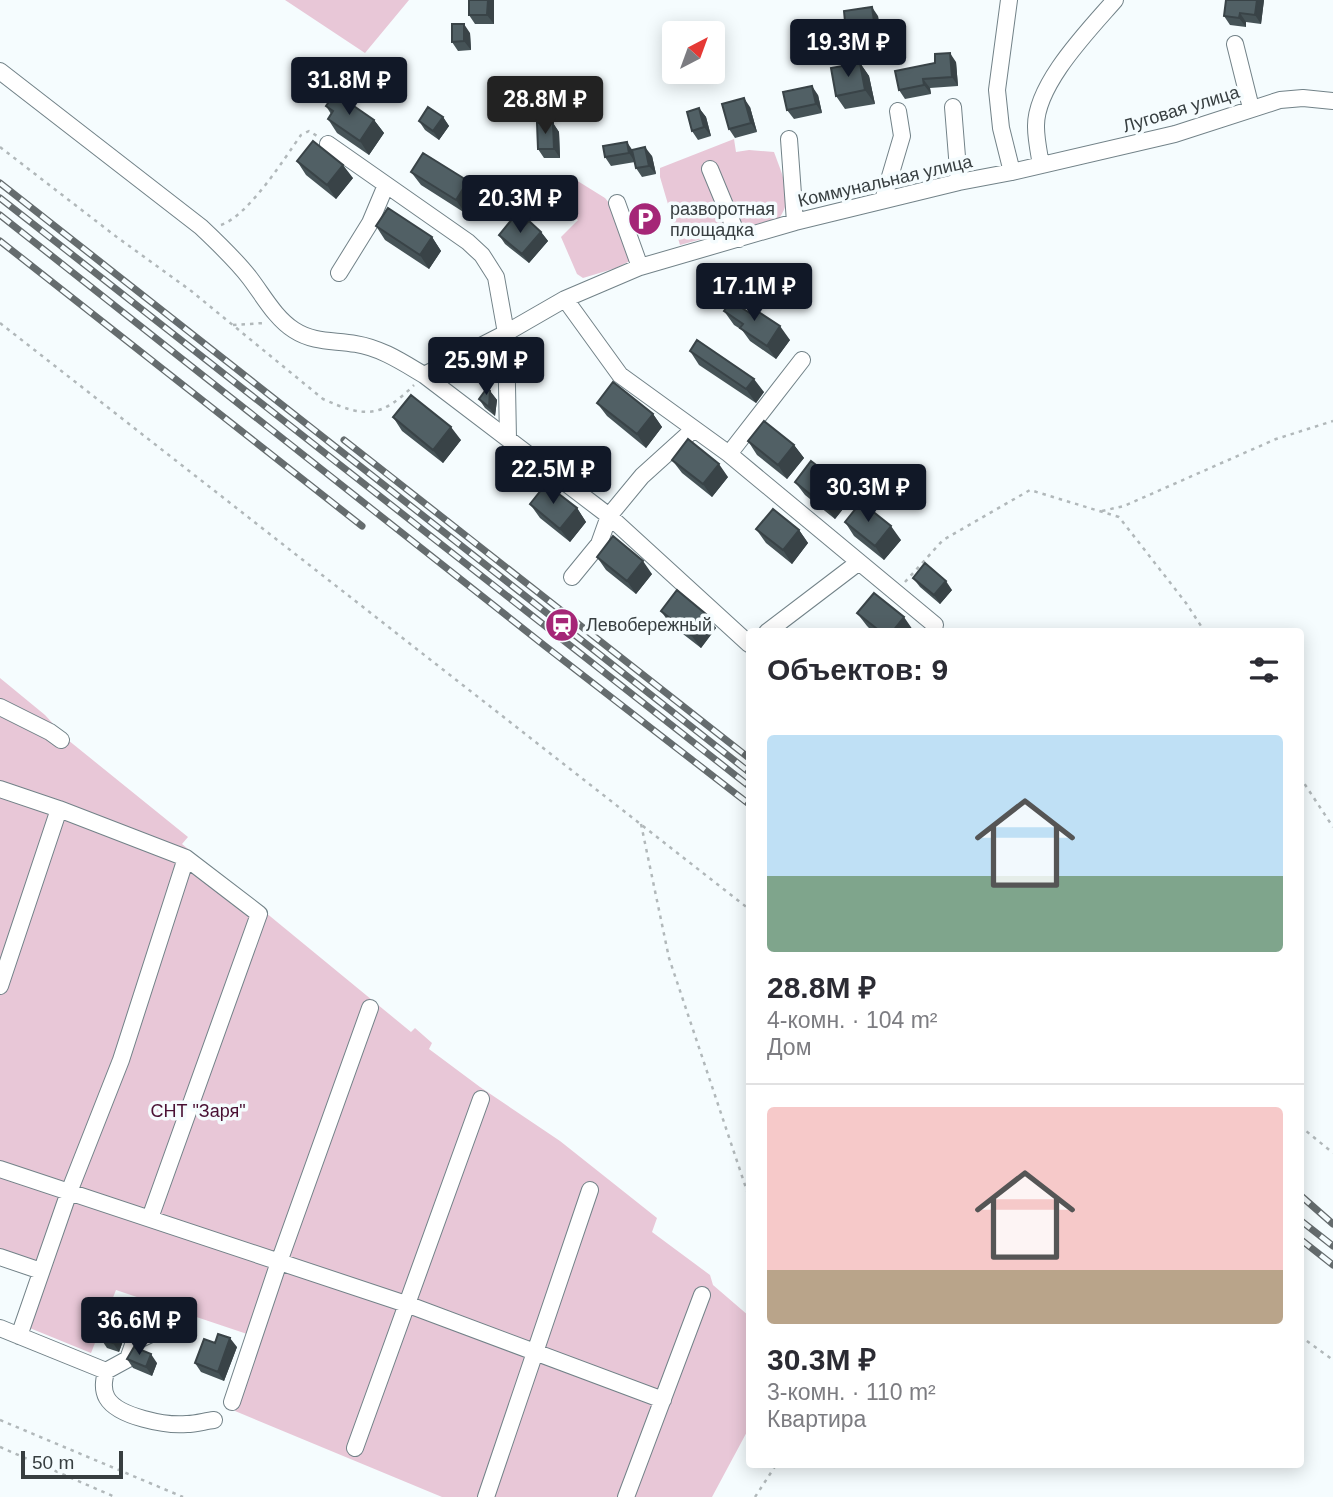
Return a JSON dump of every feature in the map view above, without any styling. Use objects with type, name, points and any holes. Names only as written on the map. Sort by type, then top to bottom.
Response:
[{"type":"street","points":[[1009,0],[997,90],[1001,128],[1012,172]]},
{"type":"street","points":[[1041,165],[1035,126],[1040,101],[1082,38],[1115,0]]},
{"type":"street","points":[[1235,44],[1251,108]]},
{"type":"street","points":[[0,71],[201,227],[247,274],[284,322],[313,340],[357,344],[387,353],[424,375],[609,516],[746,641]]},
{"type":"street","name":"Луговая улица","points":[[1041,165],[1175,134],[1280,100],[1333,100]]},
{"type":"street","points":[[953,107],[959,182]]},
{"type":"street","points":[[883,200],[902,136],[898,111]]},
{"type":"street","points":[[789,139],[795,222]]},
{"type":"street","points":[[328,144],[468,242],[482,255],[496,277],[506,333],[508,439]]},
{"type":"street","name":"Коммунальная улица","points":[[424,375],[565,299],[640,267],[795,222],[1041,165]]},
{"type":"street","points":[[710,169],[739,239]]},
{"type":"street","points":[[339,273],[370,223],[386,185]]},
{"type":"street","points":[[617,203],[640,267]]},
{"type":"street","points":[[565,299],[620,375],[730,454],[935,625]]},
{"type":"street","points":[[730,454],[802,360]]},
{"type":"street","points":[[572,577],[599,544],[609,516],[642,476],[694,429]]},
{"type":"street","points":[[773,628],[859,562]]},
{"type":"street","points":[[0,707],[61,740]]},
{"type":"street","points":[[0,789],[186,859],[260,914],[150,1218]]},
{"type":"street","points":[[0,986],[59,809]]},
{"type":"street","points":[[19,1336],[69,1192],[121,1060],[186,859]]},
{"type":"street","points":[[232,1402],[369,1008]]},
{"type":"street","points":[[355,1448],[481,1100]]},
{"type":"street","points":[[0,1169],[409,1305],[663,1399]]},
{"type":"street","points":[[485,1497],[590,1190]]},
{"type":"street","points":[[0,1257],[41,1271]]},
{"type":"street","points":[[626,1497],[702,1295]]},
{"type":"street","points":[[0,1328],[106,1371]]},
{"type":"street","points":[[153,1334],[134,1342],[128,1359],[106,1371],[103,1385],[107,1398],[118,1409],[148,1420],[185,1425],[214,1420]]},
{"type":"path","points":[[201,227],[212,228],[226,223],[237,214],[260,191],[301,135],[309,131],[328,144]]},
{"type":"path","points":[[0,147],[233,325],[323,399],[347,410],[376,412],[397,402],[424,375]]},
{"type":"path","points":[[233,325],[284,322]]},
{"type":"path","points":[[0,323],[746,907]]},
{"type":"path","points":[[1101,511],[1124,506],[1276,439],[1333,421]]},
{"type":"path","points":[[896,593],[943,540],[1030,490],[1119,517],[1202,628]]},
{"type":"path","points":[[1304,783],[1333,827]]},
{"type":"path","points":[[641,824],[668,958],[746,1188]]},
{"type":"path","points":[[1304,1129],[1333,1153]]},
{"type":"path","points":[[1304,1339],[1333,1360]]},
{"type":"path","points":[[0,1420],[183,1497]]},
{"type":"path","points":[[0,1447],[115,1497]]},
{"type":"path","points":[[755,1497],[774,1468]]},
{"type":"green space","points":[[285,0],[409,0],[365,53]]},
{"type":"green space","points":[[734,139],[736,152],[774,152],[785,185],[784,211],[779,218],[680,245],[660,177],[660,168]]},
{"type":"green space","points":[[576,180],[605,198],[614,209],[630,261],[583,278],[577,274],[561,237],[578,220],[557,208]]},
{"type":"green space","name":"СНТ \"Заря\"","points":[[0,678],[45,715],[68,740],[188,837],[182,844],[411,1032],[415,1028],[432,1043],[429,1049],[560,1141],[657,1218],[652,1232],[710,1275],[713,1285],[746,1313],[746,1434],[712,1497],[442,1497],[235,1411],[259,1338],[116,1290],[91,1353],[15,1322],[34,1273],[0,1261]]},
{"type":"building","points":[[469,0],[488,0],[487,15],[469,15]]},
{"type":"building","points":[[1226,0],[1257,0],[1255,15],[1240,13],[1239,18],[1224,16]]},
{"type":"building","points":[[872,7],[875,28],[846,32],[844,11]]},
{"type":"building","points":[[452,24],[464,24],[464,41],[452,42]]},
{"type":"building","points":[[950,53],[952,77],[923,79],[924,85],[899,90],[895,71],[935,63],[935,54]]},
{"type":"building","points":[[860,63],[865,90],[836,96],[831,68]]},
{"type":"building","points":[[812,86],[816,104],[787,110],[783,92]]},
{"type":"building","points":[[335,93],[374,120],[360,141],[328,119],[333,111],[326,106]]},
{"type":"building","points":[[744,98],[751,123],[729,129],[722,104]]},
{"type":"building","points":[[428,107],[443,117],[433,131],[419,121]]},
{"type":"building","points":[[699,108],[704,127],[692,131],[687,112]]},
{"type":"building","points":[[537,123],[553,123],[554,149],[538,149]]},
{"type":"building","points":[[313,141],[343,165],[327,185],[297,161]]},
{"type":"building","points":[[627,142],[629,153],[605,157],[603,146]]},
{"type":"building","points":[[645,147],[649,166],[636,168],[632,150]]},
{"type":"building","points":[[423,153],[468,181],[456,200],[411,172]]},
{"type":"building","points":[[388,208],[432,237],[420,255],[376,226]]},
{"type":"building","points":[[513,218],[524,226],[529,221],[541,232],[522,254],[499,235]]},
{"type":"building","points":[[731,301],[753,315],[757,311],[780,326],[767,346],[740,328],[743,324],[724,311]]},
{"type":"building","points":[[697,340],[754,379],[746,389],[690,351]]},
{"type":"building","points":[[613,382],[653,414],[637,434],[597,403]]},
{"type":"building","points":[[487,388],[490,391],[489,407],[479,399]]},
{"type":"building","points":[[411,395],[451,427],[433,450],[393,417]]},
{"type":"building","points":[[764,421],[794,445],[778,465],[748,441]]},
{"type":"building","points":[[688,439],[719,464],[703,484],[672,460]]},
{"type":"building","points":[[811,461],[842,485],[825,506],[795,482]]},
{"type":"building","points":[[546,484],[577,508],[560,529],[530,504]]},
{"type":"building","points":[[861,502],[891,526],[875,546],[845,522]]},
{"type":"building","points":[[773,509],[799,530],[783,550],[756,529]]},
{"type":"building","points":[[613,536],[643,561],[627,581],[597,557]]},
{"type":"building","points":[[925,563],[946,581],[934,595],[913,578]]},
{"type":"building","points":[[677,590],[707,615],[691,635],[661,611]]},
{"type":"building","points":[[874,593],[904,617],[895,628],[876,628],[857,613]]},
{"type":"building","points":[[114,1301],[134,1308],[129,1321],[118,1329],[113,1343],[101,1339]]},
{"type":"building","points":[[218,1334],[230,1338],[218,1372],[195,1363],[204,1339],[215,1343]]},
{"type":"building","points":[[134,1347],[151,1354],[146,1367],[127,1359]]},
{"type":"railway","points":[[0,183],[746,770]]},
{"type":"railway","points":[[0,198],[746,784]]},
{"type":"railway","points":[[0,215],[746,802]]},
{"type":"railway","points":[[0,241],[362,526]]},
{"type":"railway","points":[[344,440],[746,756]]},
{"type":"railway","points":[[1304,1199],[1333,1224]]},
{"type":"railway","points":[[1304,1223],[1333,1246]]},
{"type":"railway","points":[[1304,1242],[1333,1265]]},
{"type":"place","name":"разворотная площадка","points":[[645,219]]},
{"type":"place","name":"Левобережный","points":[[562,625]]}]
